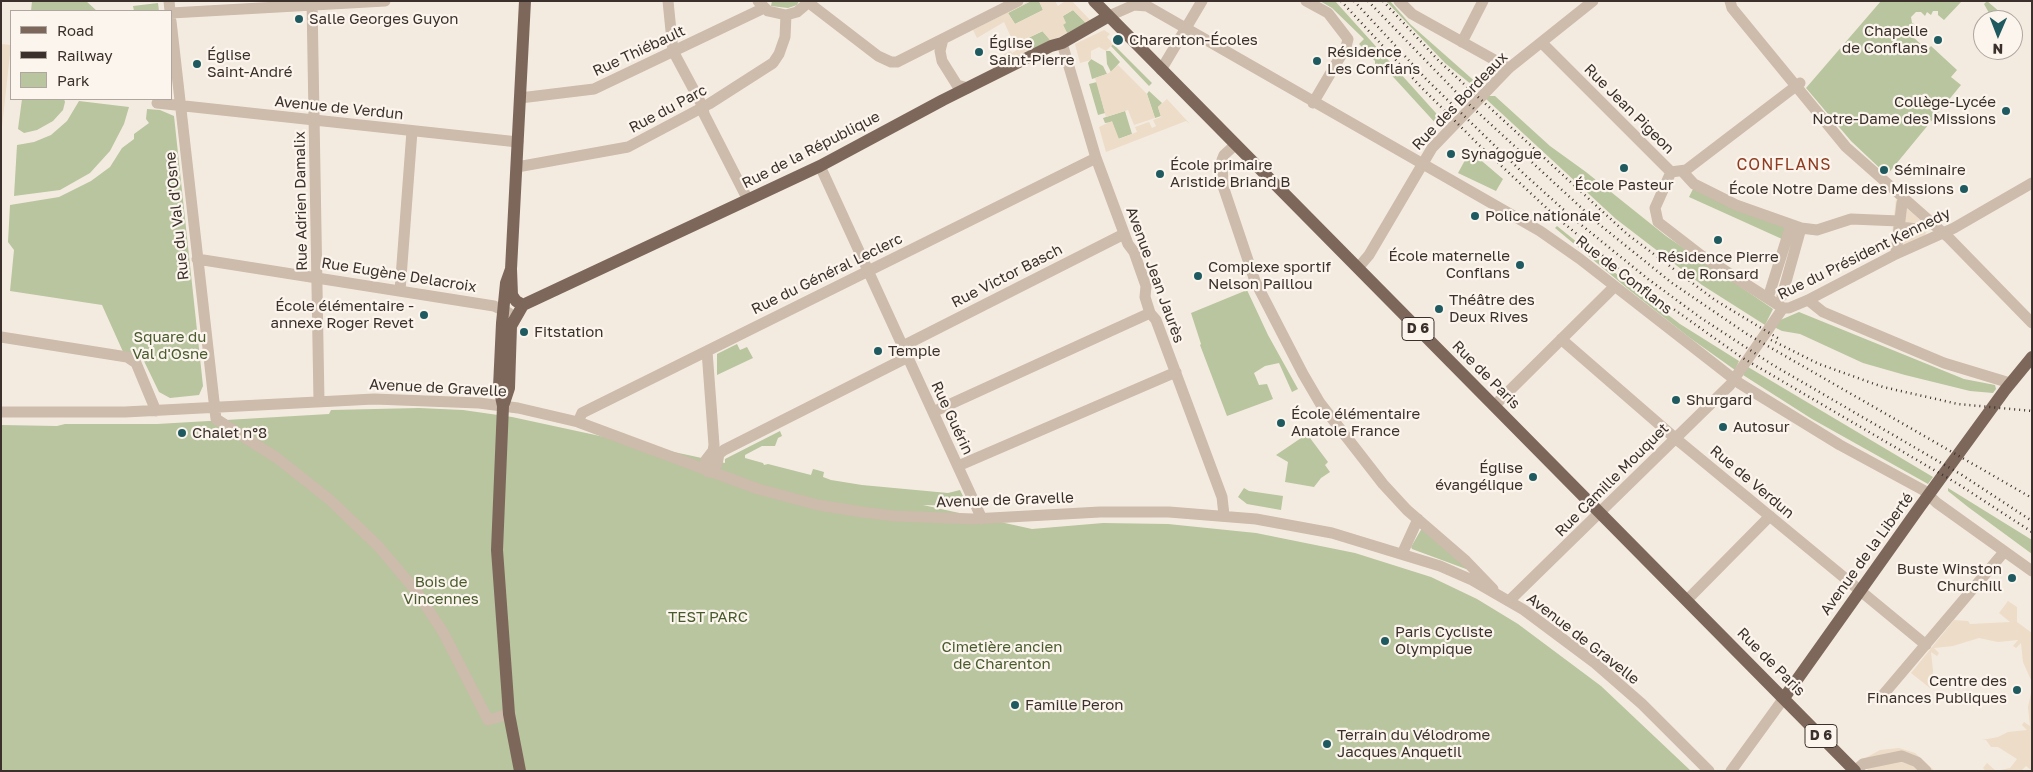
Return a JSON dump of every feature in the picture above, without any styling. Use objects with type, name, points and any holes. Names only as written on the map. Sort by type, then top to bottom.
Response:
[{"type":"main road","points":[[503,406],[509,388],[511,326],[523,305],[516,301],[512,295],[511,269],[526,1]]},
{"type":"main road","name":"Rue de Paris","points":[[1094,1],[1855,771]]},
{"type":"main road","name":"Rue de la République","points":[[523,305],[820,166],[968,88],[1052,46],[1062,43],[1108,16]]},
{"type":"main road","points":[[511,269],[506,280],[499,387],[503,406],[497,550],[509,714],[520,771]]},
{"type":"main road","name":"Avenue de la Liberté","points":[[1784,698],[1931,492],[2032,357]]},
{"type":"street","points":[[172,12],[313,3],[385,1]]},
{"type":"street","points":[[668,1],[673,51],[704,106],[704,114],[748,200]]},
{"type":"street","points":[[761,4],[773,13],[786,15],[797,12],[809,2],[878,56],[891,62],[897,62],[1018,1]]},
{"type":"street","points":[[1162,70],[1202,1]]},
{"type":"street","points":[[1306,1],[1328,13],[1348,39],[1313,103]]},
{"type":"street","points":[[1399,1],[1412,14],[1509,68]]},
{"type":"street","points":[[1462,42],[1483,1]]},
{"type":"street","name":"Rue des Bordeaux","points":[[1358,268],[1369,255],[1432,148],[1509,68],[1593,1]]},
{"type":"street","points":[[1730,1],[1732,8],[1798,84],[1846,147],[1904,201],[1942,233],[2032,323]]},
{"type":"street","name":"Rue Adrien Damalix","points":[[313,3],[319,401]]},
{"type":"street","name":"Rue Thiébault","points":[[520,98],[594,89],[673,51],[761,4]]},
{"type":"street","name":"Rue de Conflans","points":[[1108,16],[1140,4],[1187,28],[1313,103],[1540,231],[1737,376],[1840,445],[1931,492],[2004,552],[2032,572]]},
{"type":"street","name":"Rue du Parc","points":[[517,167],[628,147],[704,106],[773,63],[780,54],[785,37],[786,15]]},
{"type":"street","name":"Rue du Val d'Osne","points":[[172,30],[214,408]]},
{"type":"street","points":[[943,39],[940,51],[942,61],[957,85],[968,88]]},
{"type":"street","name":"Avenue Jean Jaurès","points":[[1062,43],[1096,158],[1124,234],[1134,252],[1146,286],[1149,308],[1156,320],[1176,372],[1220,494],[1224,516]]},
{"type":"street","name":"Rue Jean Pigeon","points":[[1542,43],[1676,172],[1691,166],[1798,84]]},
{"type":"street","name":"Avenue de Verdun","points":[[157,103],[518,142]]},
{"type":"street","points":[[400,291],[412,131]]},
{"type":"street","name":"Avenue de Gravelle","points":[[1235,145],[1224,155],[1222,160],[1223,186],[1255,281],[1320,402],[1383,484],[1476,577],[1541,622],[1595,663],[1642,704],[1709,771]]},
{"type":"street","name":"Rue du Général Leclerc","points":[[578,422],[582,412],[1096,158]]},
{"type":"street","name":"Rue Guérin","points":[[820,166],[982,519]]},
{"type":"street","points":[[1796,226],[1776,299],[1702,256],[1658,222],[1656,208],[1676,172],[1694,184],[1736,204],[1796,226],[1817,230],[1851,219],[1899,224],[1918,229]]},
{"type":"street","name":"Rue du Président Kennedy","points":[[1776,299],[1789,308],[1806,301],[1896,254],[1942,233],[2032,184]]},
{"type":"street","points":[[1896,254],[1902,203],[1904,201]]},
{"type":"street","name":"Rue Victor Basch","points":[[903,346],[1124,234]]},
{"type":"street","name":"Rue Eugène Delacroix","points":[[197,259],[505,307]]},
{"type":"street","points":[[1494,406],[1614,287]]},
{"type":"street","name":"Rue du Président Kennedy","points":[[1737,376],[1775,319],[1776,299]]},
{"type":"street","points":[[1806,301],[1823,312],[1944,363],[2008,387]]},
{"type":"street","points":[[505,307],[509,313],[511,326]]},
{"type":"street","points":[[933,412],[1149,308]]},
{"type":"street","points":[[1,338],[128,357],[136,363],[156,411]]},
{"type":"street","name":"Rue de Verdun","points":[[1561,339],[1675,438],[1926,645]]},
{"type":"street","points":[[707,351],[717,450]]},
{"type":"street","points":[[708,472],[706,460],[717,450],[908,357]]},
{"type":"street","points":[[958,466],[1176,372]]},
{"type":"street","name":"Rue Camille Mouquet","points":[[1504,598],[1600,514],[1737,376]]},
{"type":"street","name":"Avenue de Gravelle","points":[[1,412],[40,414],[156,411],[319,401],[410,399],[503,406],[578,422],[632,441],[708,472],[758,489],[831,507],[894,516],[982,519],[1100,512],[1224,516],[1256,519],[1332,533],[1476,577]]},
{"type":"street","points":[[214,408],[216,419],[285,464],[330,500],[379,547],[416,591],[443,632],[488,720],[509,714]]},
{"type":"street","points":[[1686,600],[1770,516]]},
{"type":"street","points":[[1402,554],[1418,519]]},
{"type":"street","points":[[1882,696],[2004,552]]},
{"type":"street","name":"Avenue de la Liberté","points":[[1731,771],[1784,698]]},
{"type":"street","points":[[1855,771],[1868,763],[1902,756],[1917,762],[1926,771]]},
{"type":"green space","points":[[32,1],[86,1],[96,10],[31,10]]},
{"type":"green space","points":[[772,1],[799,1],[797,5],[788,8],[771,6]]},
{"type":"green space","points":[[1031,1],[1039,1],[1043,10],[1015,24],[1008,13]]},
{"type":"green space","points":[[1320,1],[1335,1],[1444,122],[1439,127],[1385,68],[1380,74],[1375,69],[1375,61],[1359,44],[1364,39],[1332,8]]},
{"type":"green space","points":[[1386,1],[1390,1],[1410,24],[1479,85],[1477,89],[1445,63]]},
{"type":"green space","points":[[1881,1],[1962,1],[1944,20],[1938,15],[1938,11],[1933,11],[1931,15],[1927,12],[1925,16],[1921,12],[1916,12],[1911,17],[1912,23],[1916,25],[1912,28],[1916,32],[1912,36],[1927,50],[1931,46],[1957,70],[1951,77],[1961,85],[1887,175],[1851,141],[1806,88]]},
{"type":"green space","points":[[1987,1],[1998,10],[1987,10],[1984,4]]},
{"type":"green space","points":[[158,3],[159,10],[134,10],[133,6]]},
{"type":"green space","points":[[1073,10],[1086,23],[1067,33],[1063,25],[1063,16]]},
{"type":"green space","points":[[1043,31],[1050,40],[1028,52],[1024,40]]},
{"type":"green space","points":[[1113,44],[1152,83],[1149,86],[1111,46]]},
{"type":"green space","points":[[1106,51],[1110,51],[1120,62],[1111,72],[1107,64]]},
{"type":"green space","points":[[1091,59],[1103,66],[1107,74],[1092,79],[1088,63]]},
{"type":"green space","points":[[1097,82],[1105,113],[1098,115],[1089,84]]},
{"type":"green space","points":[[1149,91],[1162,103],[1158,107],[1161,116],[1155,118],[1147,94]]},
{"type":"green space","points":[[1489,96],[1495,96],[1550,146],[1586,172],[1666,236],[1773,309],[1765,325],[1702,285],[1616,219],[1486,99]]},
{"type":"green space","points":[[22,100],[64,100],[63,110],[53,121],[37,130],[24,133],[18,129]]},
{"type":"green space","points":[[79,101],[129,107],[124,124],[110,151],[90,173],[60,190],[14,196],[17,145],[34,142],[51,135],[67,121]]},
{"type":"green space","name":"Square du Val d'Osne","points":[[147,109],[160,110],[174,116],[203,386],[199,395],[170,398],[159,392],[143,359],[124,354],[102,305],[10,291],[14,250],[8,242],[10,205],[59,197],[91,181],[110,167],[122,148],[134,139],[134,134],[149,123],[146,119]]},
{"type":"green space","points":[[1125,111],[1132,134],[1118,139],[1112,122],[1105,123],[1103,118]]},
{"type":"green space","points":[[1470,151],[1503,179],[1496,191],[1458,173]]},
{"type":"green space","points":[[1694,187],[1786,227],[1782,239],[1689,197]]},
{"type":"green space","points":[[1557,226],[1680,324],[1739,361],[1735,370],[1690,338],[1628,289],[1555,228]]},
{"type":"green space","points":[[1247,290],[1268,335],[1298,389],[1292,392],[1279,363],[1265,366],[1254,373],[1259,385],[1267,384],[1273,399],[1227,416],[1200,345],[1191,313]]},
{"type":"green space","points":[[1799,312],[1964,379],[1995,385],[1996,389],[1993,393],[1970,391],[1905,375],[1863,363],[1800,334],[1782,331],[1774,327],[1778,321]]},
{"type":"green space","points":[[737,344],[740,350],[747,347],[753,358],[717,375],[717,354]]},
{"type":"green space","points":[[1748,367],[1933,477],[1928,484],[1812,419],[1743,375]]},
{"type":"green space","name":"Bois de Vincennes","points":[[419,408],[463,410],[512,417],[725,463],[725,459],[780,431],[782,436],[778,438],[775,446],[762,446],[745,455],[745,458],[763,463],[764,465],[768,464],[811,475],[813,469],[824,472],[823,477],[831,480],[862,485],[948,493],[960,490],[966,502],[964,506],[923,505],[1032,529],[1103,523],[1168,524],[1256,533],[1355,553],[1431,577],[1477,599],[1518,624],[1601,686],[1691,771],[1,771],[1,425],[157,424],[329,414],[331,410]]},
{"type":"green space","points":[[1307,434],[1328,462],[1325,465],[1330,472],[1321,478],[1314,487],[1285,482],[1288,462],[1276,455]]},
{"type":"green space","points":[[1244,488],[1249,491],[1283,496],[1281,510],[1247,504],[1238,497]]},
{"type":"green space","points":[[1948,488],[2032,540],[2032,554],[1968,507],[1948,491]]},
{"type":"green space","points":[[1422,528],[1467,568],[1412,549],[1411,547]]},
{"type":"shaded area","points":[[1029,1],[1031,1],[1008,13],[1015,24],[1043,10],[1039,1],[1055,1],[1058,6],[1065,1],[1072,1],[1090,20],[1086,23],[1073,10],[1063,16],[1066,23],[1063,25],[1067,33],[994,70],[989,62],[1017,50],[1004,22],[977,38],[973,30]],"holes":[[[1042,31],[1050,40],[1028,52],[1024,40]]]},
{"type":"shaded area","points":[[1104,30],[1110,34],[1107,37],[1113,44],[1106,51],[1099,47],[1091,51],[1091,60],[1080,63],[1075,44]]},
{"type":"shaded area","points":[[1,44],[10,45],[10,54],[1,127]]},
{"type":"shaded area","points":[[1118,65],[1147,94],[1155,118],[1134,125],[1128,110],[1106,117],[1095,78],[1109,73]]},
{"type":"shaded area","points":[[1167,99],[1190,124],[1186,121],[1106,152],[1099,127],[1112,121],[1119,139],[1137,132],[1135,127],[1149,122],[1152,128],[1156,126],[1153,120],[1161,117],[1158,107]]},
{"type":"shaded area","points":[[1896,199],[1924,223],[1927,231],[1925,235],[1890,253]]},
{"type":"shaded area","points":[[2008,601],[2017,607],[2017,622],[2032,633],[2032,771],[2026,766],[2021,771],[1996,771],[2010,768],[2017,759],[1998,747],[1991,747],[1986,740],[1982,740],[1998,737],[2008,732],[2027,730],[2022,725],[2024,722],[2030,726],[2028,707],[2031,680],[2023,662],[2021,643],[2016,648],[2013,646],[2018,640],[1998,642],[1979,638],[1953,646],[1934,648],[1939,653],[1937,656],[1931,652],[1933,671],[1930,688],[1911,673],[1954,620],[1968,621],[1970,624],[2010,622],[1999,613]]},
{"type":"shaded area","points":[[1899,748],[1915,753],[1935,771],[1869,771],[1860,761],[1880,750]]},
{"type":"shaded area","points":[[1987,763],[1996,771],[1986,771],[1983,768]]},
{"type":"railway","points":[[1341,1],[1420,86],[1478,144],[1554,215],[1627,276],[1741,357],[1958,484],[2032,532]]},
{"type":"railway","points":[[1354,1],[1428,81],[1524,174],[1574,219],[1648,279],[1701,318],[1773,365],[1962,475],[2032,521]]},
{"type":"railway","points":[[1368,1],[1459,95],[1600,225],[1672,283],[1747,334],[2032,498]]},
{"type":"railway","points":[[1383,1],[1439,61],[1627,234],[1715,300],[1781,340]]},
{"type":"railway","points":[[1771,340],[1819,364],[1883,387],[1958,404],[2032,411]]},
{"type":"place","name":"Salle Georges Guyon","points":[[299,19]]},
{"type":"place","name":"Charenton-Écoles","points":[[1118,40]]},
{"type":"place","name":"Chapelle de Conflans","points":[[1938,40]]},
{"type":"place","name":"Église Saint-Pierre","points":[[979,52]]},
{"type":"place","name":"Résidence Les Conflans","points":[[1317,61]]},
{"type":"place","name":"Église Saint-André","points":[[197,64]]},
{"type":"place","name":"Collège-Lycée Notre-Dame des Missions","points":[[2006,111]]},
{"type":"place","name":"Synagogue","points":[[1451,154]]},
{"type":"place","name":"École Pasteur","points":[[1624,168]]},
{"type":"place","name":"Séminaire","points":[[1884,170]]},
{"type":"place","name":"École primaire Aristide Briand B","points":[[1160,174]]},
{"type":"place","name":"École Notre Dame des Missions","points":[[1964,189]]},
{"type":"place","name":"Police nationale","points":[[1475,216]]},
{"type":"place","name":"Résidence Pierre de Ronsard","points":[[1718,240]]},
{"type":"place","name":"École maternelle Conflans","points":[[1520,265]]},
{"type":"place","name":"Complexe sportif Nelson Paillou","points":[[1198,276]]},
{"type":"place","name":"Théâtre des Deux Rives","points":[[1439,309]]},
{"type":"place","name":"École élémentaire - annexe Roger Revet","points":[[424,315]]},
{"type":"place","name":"Fitstation","points":[[524,332]]},
{"type":"place","name":"Temple","points":[[878,351]]},
{"type":"place","name":"Shurgard","points":[[1676,400]]},
{"type":"place","name":"École élémentaire Anatole France","points":[[1281,423]]},
{"type":"place","name":"Autosur","points":[[1723,427]]},
{"type":"place","name":"Chalet n°8","points":[[182,433]]},
{"type":"place","name":"Église évangélique","points":[[1533,477]]},
{"type":"place","name":"Buste Winston Churchill","points":[[2012,578]]},
{"type":"place","name":"Paris Cycliste Olympique","points":[[1385,641]]},
{"type":"place","name":"Centre des Finances Publiques","points":[[2017,690]]},
{"type":"place","name":"Famille Peron","points":[[1015,705]]},
{"type":"place","name":"Terrain du Vélodrome Jacques Anquetil","points":[[1327,744]]},
{"type":"district","name":"CONFLANS","points":[[1784,165]]},
{"type":"park label","name":"TEST PARC","points":[[708,617]]},
{"type":"park label","name":"Cimetière ancien de Charenton","points":[[1002,656]]}]
